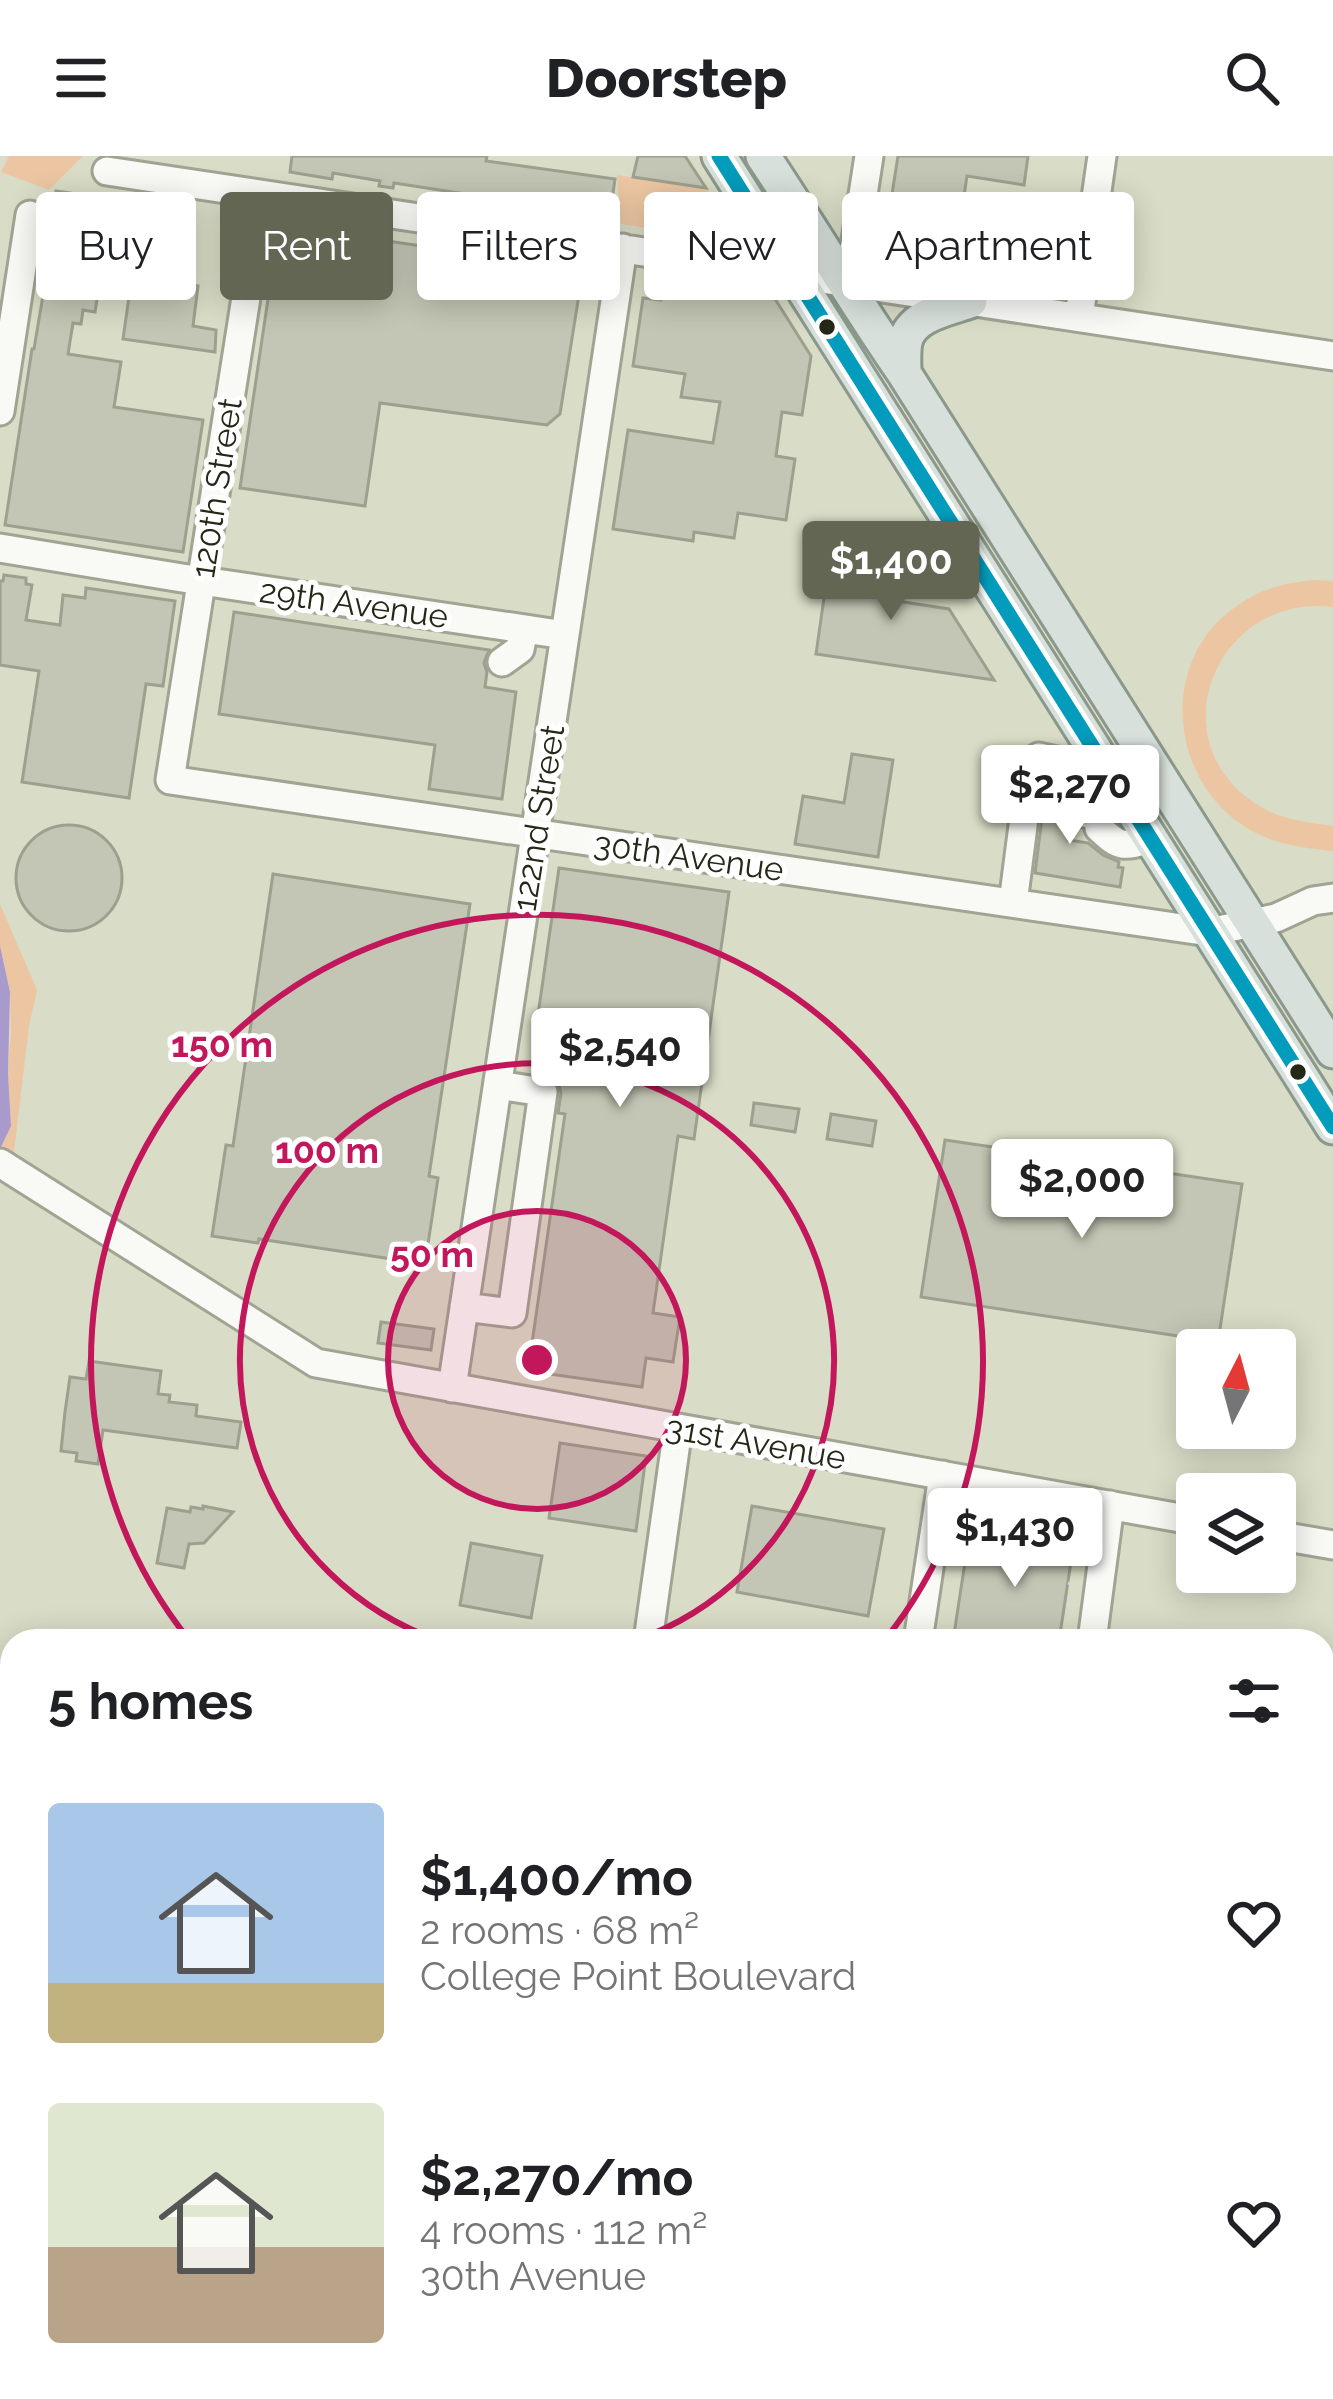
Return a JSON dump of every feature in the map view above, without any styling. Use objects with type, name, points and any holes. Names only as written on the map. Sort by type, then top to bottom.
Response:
[{"type":"main road","points":[[719,156],[742,192]]},
{"type":"main road","points":[[764,156],[842,276]]},
{"type":"main road","points":[[809,300],[1086,764],[1151,839],[1333,1127]]},
{"type":"main road","points":[[855,300],[1333,1051]]},
{"type":"main road","points":[[904,373],[905,339],[910,331],[926,316],[970,301]]},
{"type":"street","points":[[863,192],[869,156]]},
{"type":"street","points":[[1078,317],[1102,156]]},
{"type":"street","points":[[106,171],[237,192]]},
{"type":"street","points":[[0,411],[30,215]]},
{"type":"street","points":[[393,216],[644,251]]},
{"type":"street","name":"122nd Street","points":[[452,1388],[623,248]]},
{"type":"street","name":"120th Street","points":[[170,780],[246,300]]},
{"type":"street","points":[[963,300],[1333,356]]},
{"type":"street","name":"29th Avenue","points":[[0,548],[565,634]]},
{"type":"street","points":[[502,662],[520,650],[524,628]]},
{"type":"street","points":[[1013,903],[1031,764],[1039,757],[1086,764],[1081,804],[1115,843],[1127,846],[1151,839]]},
{"type":"street","name":"30th Avenue","points":[[170,780],[1209,932]]},
{"type":"street","points":[[1209,932],[1276,918],[1313,901],[1333,898]]},
{"type":"street","points":[[464,1307],[512,1313],[543,1091],[498,1085]]},
{"type":"street","name":"31st Avenue","points":[[0,1163],[316,1364],[1176,1517]]},
{"type":"street","points":[[649,1629],[678,1429]]},
{"type":"street","points":[[920,1629],[943,1475]]},
{"type":"street","points":[[1094,1629],[1111,1505]]},
{"type":"street","points":[[1296,1539],[1333,1545]]},
{"type":"shaded area","points":[[9,156],[83,156],[49,190],[1,172]]},
{"type":"shaded area","points":[[617,175],[709,192],[644,192],[644,227],[621,224]]},
{"type":"shaded area","points":[[1317,580],[1333,581],[1333,607],[1291,609],[1257,624],[1230,648],[1213,678],[1206,713],[1211,748],[1229,780],[1269,811],[1333,826],[1333,851],[1269,839],[1230,815],[1207,789],[1191,759],[1183,726],[1184,692],[1193,659],[1211,630],[1256,594]]},
{"type":"shaded area","points":[[0,904],[37,990],[14,1152],[25,1163],[8,1157],[1,1147],[11,1126],[11,1030],[10,992],[0,946]]},
{"type":"shaded area","points":[[0,946],[10,992],[11,1126],[0,1149]]},
{"type":"building","points":[[292,156],[487,156],[486,161],[615,179],[613,192],[453,192],[394,183],[393,188],[379,186],[380,181],[333,173],[332,179],[290,172]]},
{"type":"building","points":[[638,156],[685,156],[706,188],[633,177]]},
{"type":"building","points":[[898,156],[1028,156],[1024,185],[967,176],[965,192],[892,192]]},
{"type":"building","points":[[393,242],[417,245],[417,300],[578,300],[560,414],[547,425],[380,403],[365,506],[240,488],[268,300],[393,300]]},
{"type":"building","points":[[196,286],[198,286],[193,326],[216,330],[215,352],[123,339],[129,300],[196,300]]},
{"type":"building","points":[[643,298],[776,300],[811,356],[802,415],[782,412],[776,456],[795,459],[786,520],[738,513],[734,538],[694,532],[693,541],[613,529],[628,430],[713,443],[720,402],[681,397],[685,374],[633,366]]},
{"type":"building","points":[[42,300],[97,300],[95,312],[83,310],[81,324],[73,323],[68,354],[121,362],[114,407],[203,420],[183,552],[5,525]]},
{"type":"building","points":[[848,548],[904,557],[897,601],[949,609],[994,680],[816,654],[825,591],[840,593]]},
{"type":"building","points":[[4,575],[26,578],[26,584],[32,585],[26,620],[60,625],[63,595],[85,598],[86,588],[175,601],[163,686],[146,684],[129,798],[22,782],[39,671],[0,665],[0,581]]},
{"type":"building","points":[[234,612],[489,650],[485,687],[516,692],[502,799],[429,789],[435,745],[219,714]]},
{"type":"building","points":[[852,754],[893,760],[878,857],[795,844],[803,796],[844,803]]},
{"type":"building","points":[[1047,778],[1061,786],[1071,820],[1068,840],[1088,843],[1119,862],[1118,867],[1123,868],[1120,887],[1035,873]]},
{"type":"building","points":[[69,825],[89,829],[106,841],[118,858],[122,878],[118,898],[106,915],[89,927],[69,931],[49,927],[32,915],[20,898],[16,878],[20,858],[32,841],[49,829]]},
{"type":"building","points":[[559,868],[729,892],[694,1139],[678,1136],[653,1313],[680,1317],[673,1362],[646,1358],[642,1387],[528,1371],[565,1114],[558,1113],[563,1048],[534,1043]]},
{"type":"building","points":[[273,874],[470,904],[429,1176],[438,1178],[425,1264],[212,1236],[226,1145],[233,1146]]},
{"type":"building","points":[[754,1103],[799,1109],[795,1132],[751,1125]]},
{"type":"building","points":[[831,1114],[876,1121],[872,1146],[827,1139]]},
{"type":"building","points":[[945,1140],[1242,1184],[1220,1329],[1176,1329],[1176,1336],[921,1297]]},
{"type":"building","points":[[381,1322],[434,1329],[431,1350],[378,1343]]},
{"type":"building","points":[[89,1361],[161,1371],[158,1394],[170,1395],[169,1402],[197,1405],[196,1416],[241,1422],[237,1448],[103,1430],[98,1464],[76,1461],[77,1453],[61,1451],[65,1412],[70,1377],[86,1379]]},
{"type":"building","points":[[560,1443],[646,1456],[636,1531],[549,1518]]},
{"type":"building","points":[[752,1506],[884,1529],[868,1616],[737,1592]]},
{"type":"building","points":[[191,1507],[233,1512],[204,1543],[189,1544],[184,1568],[157,1563],[167,1508],[190,1512]]},
{"type":"building","points":[[1053,1532],[1087,1539],[1085,1558],[1072,1555],[1061,1629],[955,1629],[969,1536],[1050,1548]]},
{"type":"building","points":[[471,1543],[542,1556],[531,1618],[460,1605]]},
{"type":"transit line","points":[[719,156],[1333,1127]]}]
